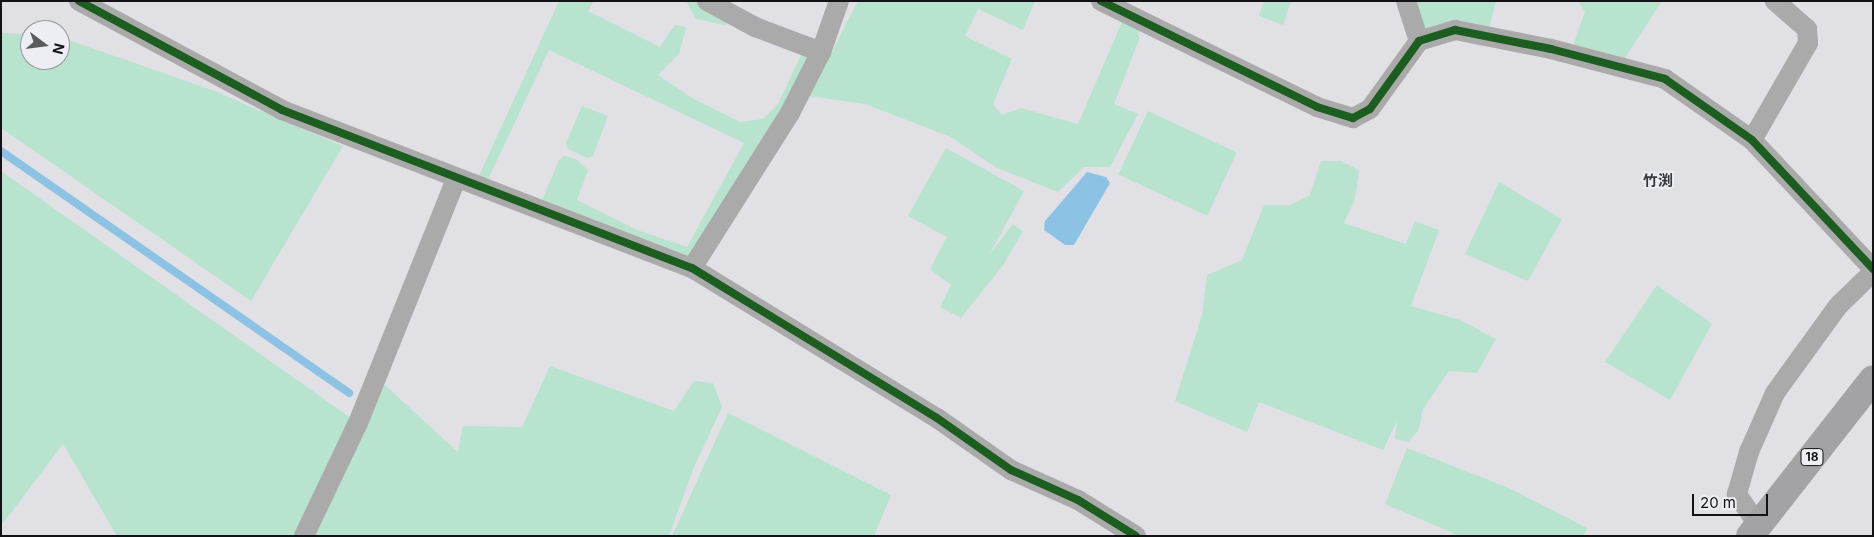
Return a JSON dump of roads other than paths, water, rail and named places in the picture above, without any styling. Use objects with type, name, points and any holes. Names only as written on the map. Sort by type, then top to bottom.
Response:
[{"type":"main road","name":"18","points":[[1755,531],[1873,379]]},
{"type":"street","points":[[79,1],[282,110],[456,179],[692,268],[937,418],[1011,470],[1078,500],[1136,536]]},
{"type":"street","points":[[707,1],[755,27],[821,52]]},
{"type":"street","points":[[692,268],[790,113],[821,52],[840,1]]},
{"type":"street","points":[[1101,1],[1317,106],[1353,118],[1370,109],[1419,41],[1455,30],[1551,49],[1666,79],[1752,140],[1873,270],[1838,306],[1774,393],[1749,452],[1737,494],[1755,531]]},
{"type":"street","points":[[1406,1],[1419,41]]},
{"type":"street","points":[[1752,140],[1808,43],[1807,29],[1775,1]]},
{"type":"street","points":[[304,536],[358,423],[456,179]]},
{"type":"water","points":[[1087,172],[1106,177],[1110,183],[1074,245],[1065,245],[1044,230],[1045,221]]},
{"type":"waterway","points":[[1,151],[349,393]]},
{"type":"district","name":"竹渕","points":[[1658,181]]}]
